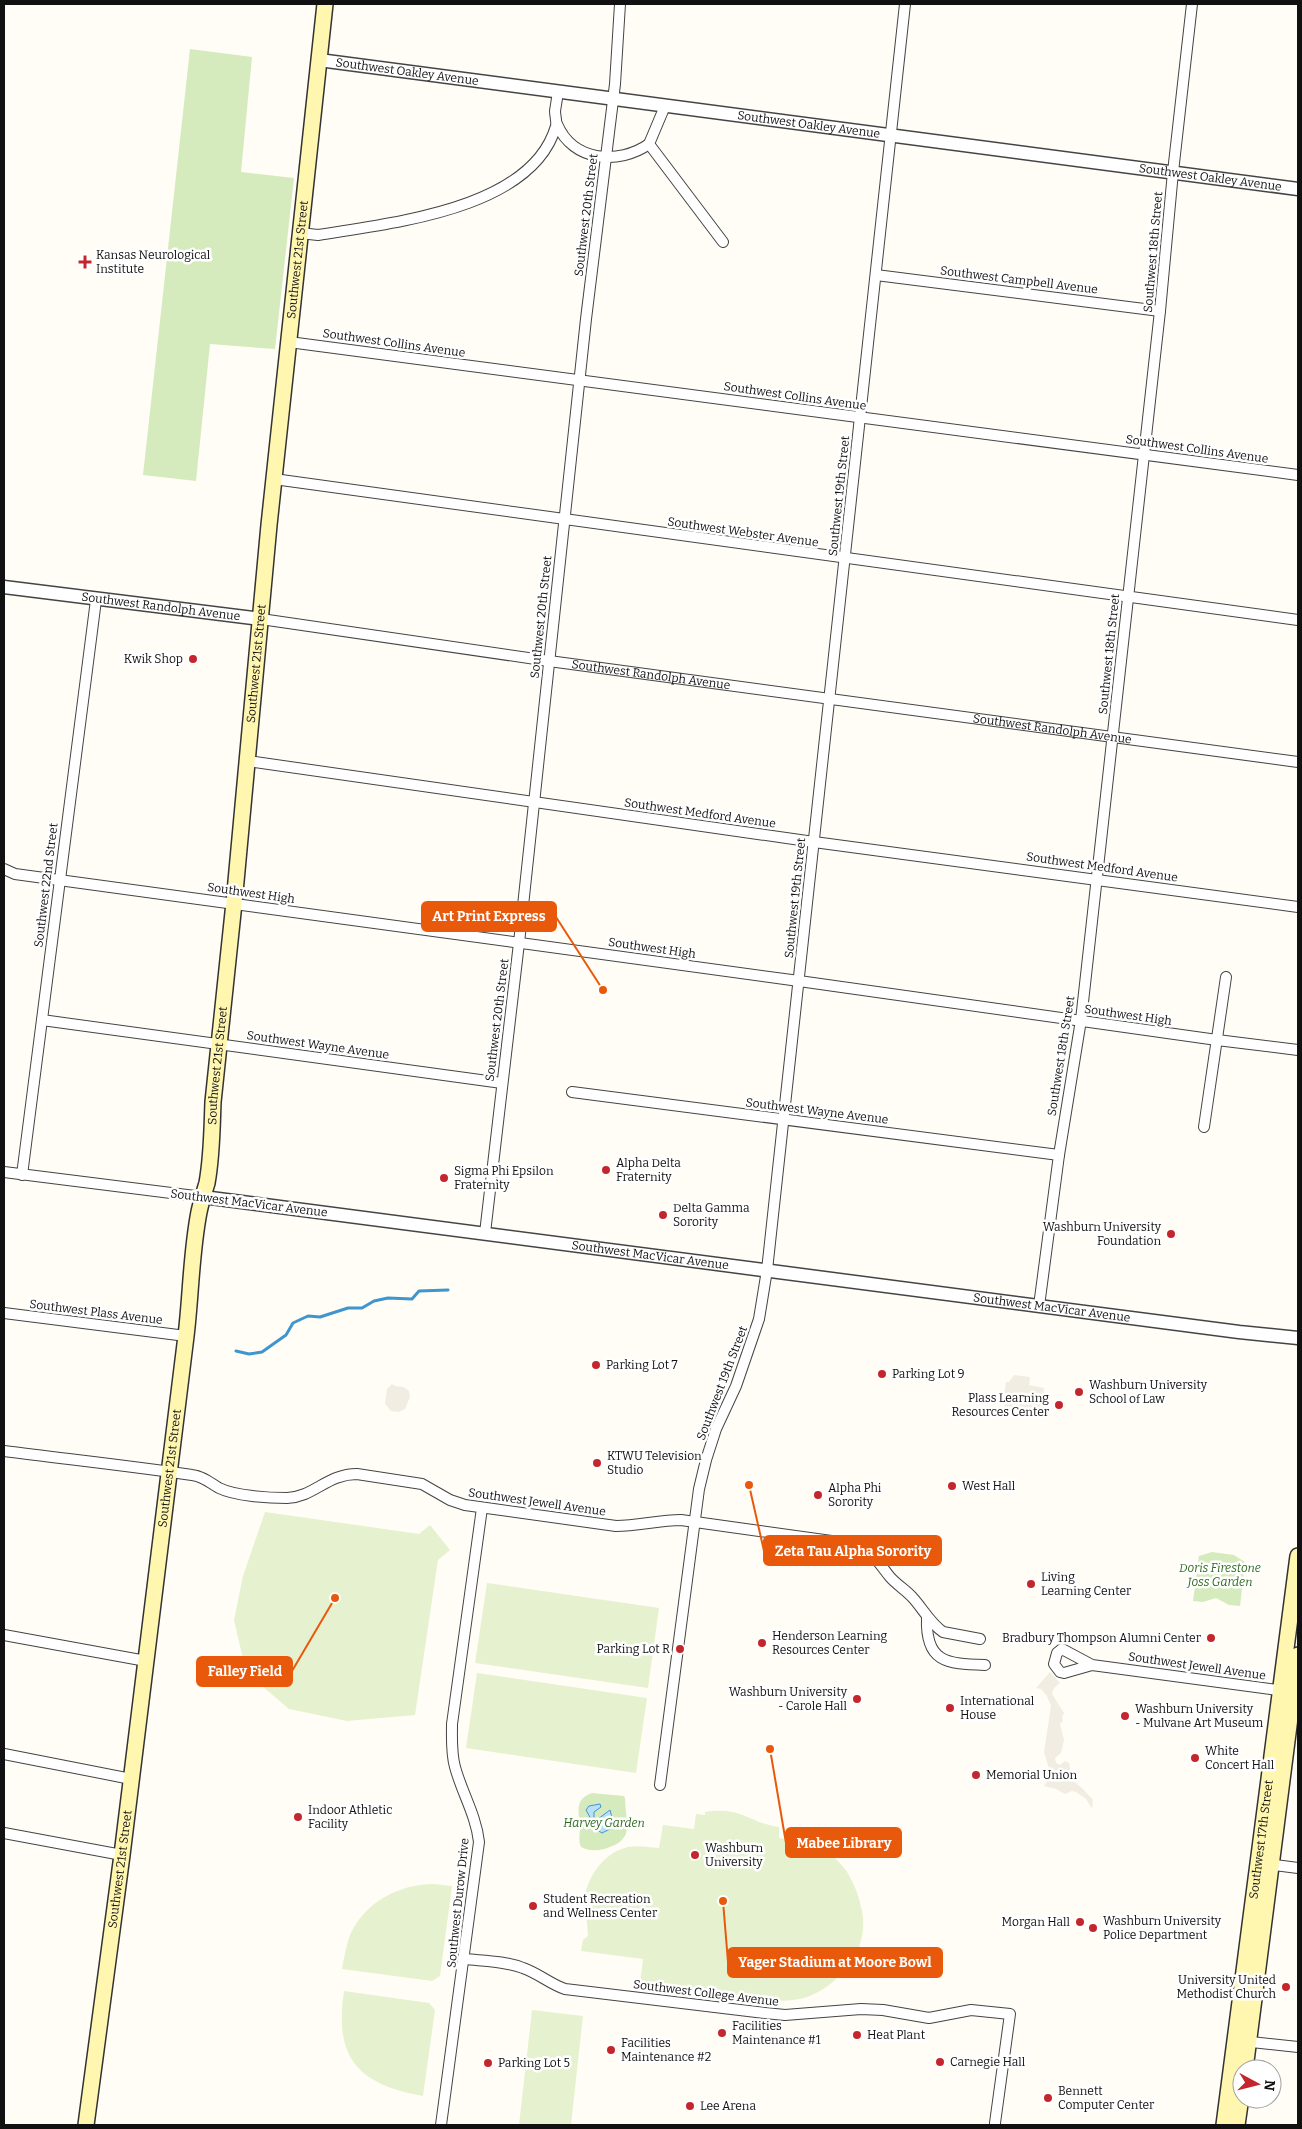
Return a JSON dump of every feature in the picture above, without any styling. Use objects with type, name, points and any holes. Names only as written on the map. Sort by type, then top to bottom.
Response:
[{"type":"main road","name":"Southwest 21st Street","points":[[86,2125],[122,1855],[186,1336],[190,1274],[199,1211],[207,1181],[213,1102],[262,619],[274,479],[325,4]]},
{"type":"main road","name":"Southwest 17th Street","points":[[1291,1691],[1298,1556]]},
{"type":"main road","name":"Southwest 17th Street","points":[[1224,2125],[1242,2041],[1265,1864],[1298,1655]]},
{"type":"main road","name":"Southwest 17th Street","points":[[1242,2041],[1244,2059]]},
{"type":"main road","points":[[1237,2125],[1239,2109]]},
{"type":"street","name":"Southwest 20th Street","points":[[485,1233],[519,943],[579,380],[613,99],[620,4]]},
{"type":"street","name":"Southwest 19th Street","points":[[660,1785],[699,1489],[706,1460],[759,1319],[767,1270],[905,4]]},
{"type":"street","name":"Southwest 18th Street","points":[[1039,1306],[1059,1155],[1081,1020],[1160,310],[1172,172],[1192,4]]},
{"type":"street","name":"Southwest Oakley Avenue","points":[[319,60],[1298,189]]},
{"type":"street","points":[[558,92],[555,112],[557,124],[563,136],[579,149],[606,158],[629,155],[650,144],[665,106]]},
{"type":"street","points":[[300,233],[318,235],[408,220],[448,210],[477,199],[507,184],[528,170],[547,146],[557,124]]},
{"type":"street","points":[[650,144],[723,242]]},
{"type":"street","name":"Southwest Campbell Avenue","points":[[876,275],[1160,310]]},
{"type":"street","name":"Southwest Collins Avenue","points":[[289,342],[1298,475]]},
{"type":"street","name":"Southwest Webster Avenue","points":[[274,479],[1298,620]]},
{"type":"street","name":"Southwest Randolph Avenue","points":[[4,587],[96,600],[262,619],[549,661],[1298,762]]},
{"type":"street","name":"Southwest 22nd Street","points":[[22,1174],[96,600]]},
{"type":"street","name":"Southwest Medford Avenue","points":[[248,761],[814,842],[1096,878],[1298,907]]},
{"type":"street","name":"Southwest High","points":[[4,868],[16,874],[1298,1050]]},
{"type":"street","points":[[4,876],[16,874]]},
{"type":"street","points":[[1204,1127],[1226,976]]},
{"type":"street","name":"Southwest Wayne Avenue","points":[[42,1020],[502,1083]]},
{"type":"street","name":"Southwest Wayne Avenue","points":[[572,1092],[1059,1155]]},
{"type":"street","name":"Southwest MacVicar Avenue","points":[[4,1172],[1239,1332],[1298,1338]]},
{"type":"street","name":"Southwest Plass Avenue","points":[[4,1313],[186,1336]]},
{"type":"street","name":"Southwest Jewell Avenue","points":[[4,1451],[194,1475],[230,1492],[289,1498],[313,1490],[330,1479],[357,1474],[413,1482],[430,1488],[456,1503],[482,1508],[616,1526],[631,1526],[662,1520],[695,1521],[861,1547],[876,1558],[890,1577],[914,1599],[927,1617],[943,1632],[980,1640]]},
{"type":"street","name":"Southwest Durow Drive","points":[[441,2125],[465,1959],[479,1842],[474,1814],[455,1767],[452,1724],[482,1508]]},
{"type":"street","points":[[927,1617],[928,1643],[938,1657],[953,1663],[985,1665]]},
{"type":"street","points":[[4,1635],[146,1661]]},
{"type":"street","name":"Southwest Jewell Avenue","points":[[1092,1665],[1291,1691]]},
{"type":"street","points":[[4,1754],[131,1779]]},
{"type":"street","points":[[4,1833],[122,1855]]},
{"type":"street","points":[[1265,1864],[1298,1868]]},
{"type":"street","name":"Southwest College Avenue","points":[[465,1959],[514,1965],[565,1989],[765,2013],[785,2015],[866,2009],[929,2018],[972,2010],[1010,2014],[995,2123]]},
{"type":"street","points":[[1242,2041],[1298,2047]]},
{"type":"green space","points":[[190,49],[252,57],[241,172],[294,178],[275,349],[210,344],[196,481],[143,475]]},
{"type":"green space","points":[[265,1512],[419,1534],[430,1525],[450,1550],[438,1560],[415,1715],[347,1721],[289,1709],[246,1672],[234,1620],[243,1576]]},
{"type":"green space","name":"Doris Firestone Joss Garden","points":[[1212,1552],[1234,1555],[1245,1562],[1240,1606],[1229,1605],[1216,1598],[1203,1602],[1193,1601],[1199,1556]]},
{"type":"green space","points":[[487,1583],[659,1608],[648,1688],[475,1663]]},
{"type":"green space","points":[[477,1673],[647,1698],[636,1773],[466,1748]]},
{"type":"green space","name":"Harvey Garden","points":[[592,1793],[624,1796],[625,1798],[627,1830],[625,1836],[614,1845],[598,1850],[581,1847],[580,1842],[580,1802]]},
{"type":"green space","points":[[705,1812],[732,1812],[779,1827],[779,1838],[804,1842],[805,1836],[828,1847],[825,1852],[839,1862],[850,1877],[858,1894],[862,1911],[863,1933],[856,1953],[849,1965],[825,1988],[807,1997],[779,2001],[640,1983],[643,1959],[581,1951],[583,1940],[588,1936],[585,1907],[587,1889],[594,1873],[605,1859],[628,1847],[659,1848],[663,1825],[694,1829],[696,1814],[705,1815]]},
{"type":"green space","points":[[434,1884],[452,1886],[440,1976],[432,1981],[342,1969],[350,1935],[356,1923],[374,1904],[396,1891],[408,1887]]},
{"type":"green space","points":[[344,1991],[429,2003],[435,2010],[423,2096],[400,2091],[381,2084],[366,2075],[355,2064],[347,2051],[343,2034]]},
{"type":"green space","points":[[532,2010],[583,2016],[571,2125],[519,2125]]},
{"type":"shaded area","points":[[1014,1375],[1030,1377],[1029,1385],[1044,1388],[1042,1411],[1004,1406],[1005,1399],[1012,1400],[1004,1397],[1006,1382],[1009,1382]],"holes":[[[1015,1398],[1028,1400],[1028,1402],[1012,1400]]]},
{"type":"shaded area","points":[[392,1384],[404,1387],[409,1391],[410,1397],[405,1409],[399,1412],[391,1411],[385,1404],[387,1389]]},
{"type":"shaded area","points":[[1050,1672],[1060,1683],[1054,1688],[1052,1694],[1064,1713],[1063,1721],[1060,1724],[1064,1740],[1061,1753],[1055,1758],[1056,1763],[1060,1765],[1065,1761],[1069,1763],[1072,1780],[1093,1800],[1092,1809],[1086,1799],[1076,1792],[1072,1791],[1065,1794],[1044,1786],[1051,1775],[1044,1752],[1051,1706],[1047,1696],[1041,1689],[1036,1688]]},
{"type":"water","points":[[600,1804],[601,1807],[594,1812],[594,1818],[598,1819],[610,1810],[613,1822],[610,1829],[602,1833],[597,1830],[586,1810],[589,1806]]},
{"type":"waterway","points":[[236,1351],[249,1354],[262,1352],[286,1335],[293,1323],[308,1316],[320,1317],[348,1308],[362,1308],[374,1301],[388,1298],[412,1299],[419,1291],[448,1290]]},
{"type":"place","name":"Kansas Neurological Institute","points":[[85,262]]},
{"type":"place","name":"Kwik Shop","points":[[193,659]]},
{"type":"place","name":"Art Print Express","points":[[603,990]]},
{"type":"place","name":"Alpha Delta Fraternity","points":[[606,1170]]},
{"type":"place","name":"Sigma Phi Epsilon Fraternity","points":[[444,1178]]},
{"type":"place","name":"Delta Gamma Sorority","points":[[663,1215]]},
{"type":"place","name":"Washburn University Foundation","points":[[1171,1234]]},
{"type":"place","name":"Parking Lot 7","points":[[596,1365]]},
{"type":"place","name":"Parking Lot 9","points":[[882,1374]]},
{"type":"place","name":"Washburn University School of Law","points":[[1079,1392]]},
{"type":"place","name":"Plass Learning Resources Center","points":[[1059,1405]]},
{"type":"place","name":"KTWU Television Studio","points":[[597,1463]]},
{"type":"place","name":"Zeta Tau Alpha Sorority","points":[[749,1485]]},
{"type":"place","name":"West Hall","points":[[952,1486]]},
{"type":"place","name":"Alpha Phi Sorority","points":[[818,1495]]},
{"type":"place","name":"Living Learning Center","points":[[1031,1584]]},
{"type":"place","name":"Falley Field","points":[[335,1598]]},
{"type":"place","name":"Bradbury Thompson Alumni Center","points":[[1211,1638]]},
{"type":"place","name":"Henderson Learning Resources Center","points":[[762,1643]]},
{"type":"place","name":"Parking Lot R","points":[[680,1649]]},
{"type":"place","name":"Washburn University - Carole Hall","points":[[857,1699]]},
{"type":"place","name":"International House","points":[[950,1708]]},
{"type":"place","name":"Washburn University - Mulvane Art Museum","points":[[1125,1716]]},
{"type":"place","name":"Mabee Library","points":[[770,1749]]},
{"type":"place","name":"White Concert Hall","points":[[1195,1758]]},
{"type":"place","name":"Memorial Union","points":[[976,1775]]},
{"type":"place","name":"Indoor Athletic Facility","points":[[298,1817]]},
{"type":"place","name":"Washburn University","points":[[695,1855]]},
{"type":"place","name":"Yager Stadium at Moore Bowl","points":[[723,1901]]},
{"type":"place","name":"Student Recreation and Wellness Center","points":[[533,1906]]},
{"type":"place","name":"Morgan Hall","points":[[1080,1922]]},
{"type":"place","name":"Washburn University Police Department","points":[[1093,1928]]},
{"type":"place","name":"University United Methodist Church","points":[[1286,1987]]},
{"type":"place","name":"Facilities Maintenance #1","points":[[722,2033]]},
{"type":"place","name":"Heat Plant","points":[[857,2035]]},
{"type":"place","name":"Facilities Maintenance #2","points":[[611,2050]]},
{"type":"place","name":"Carnegie Hall","points":[[940,2062]]},
{"type":"place","name":"Parking Lot 5","points":[[488,2063]]},
{"type":"place","name":"Bennett Computer Center","points":[[1048,2098]]},
{"type":"place","name":"Lee Arena","points":[[690,2106]]}]
